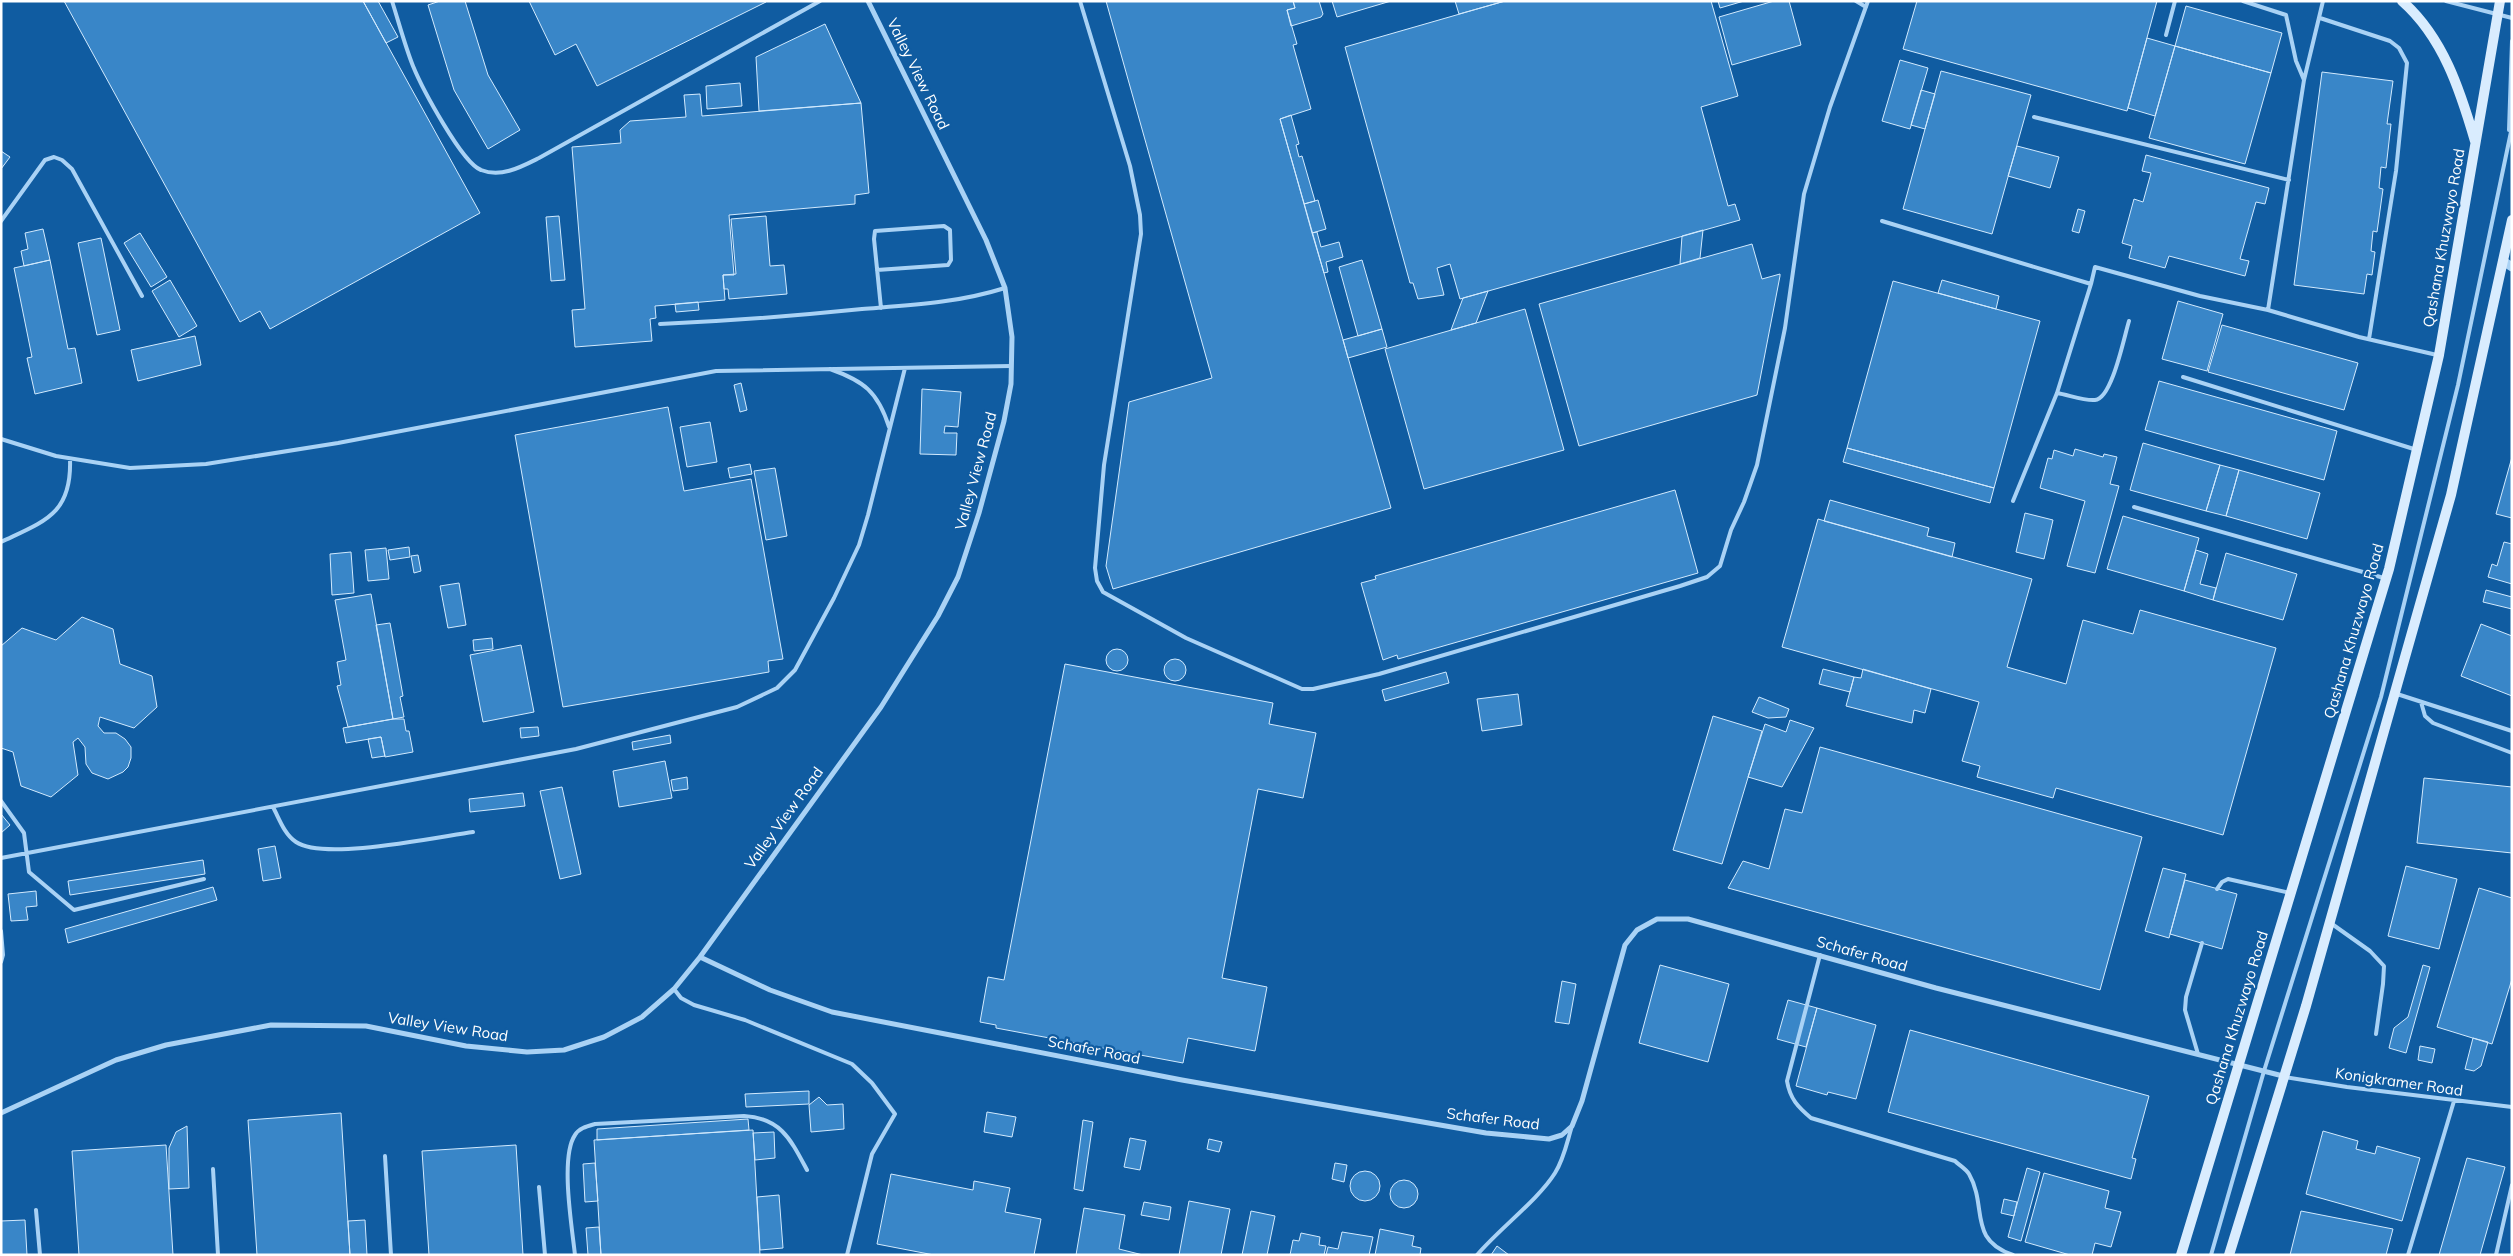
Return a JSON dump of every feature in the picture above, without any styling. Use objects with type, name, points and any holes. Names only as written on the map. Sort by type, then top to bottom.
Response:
[{"type":"main road","points":[[2402,1],[2414,12],[2438,46],[2459,88],[2476,144]]},
{"type":"main road","name":"Qashana Khuzwayo Road","points":[[2181,1255],[2386,579],[2439,355],[2500,1]]},
{"type":"main road","points":[[2229,1255],[2330,922],[2451,495],[2507,264],[2512,220]]},
{"type":"street","name":"Valley View Road","points":[[1,1113],[116,1060],[186,1041],[272,1025],[366,1026],[466,1046],[527,1052],[564,1050],[604,1037],[642,1017],[674,989],[700,957],[881,707],[938,616],[958,577],[979,513],[1004,421],[1011,384],[1012,337],[1005,288],[986,240],[868,1]]},
{"type":"street","name":"Schafer Road","points":[[700,957],[770,990],[832,1012],[1162,1076],[1486,1133],[1549,1139],[1562,1135],[1572,1126],[1582,1101],[1625,945],[1637,930],[1657,919],[1688,919],[1936,988],[2283,1076]]},
{"type":"lane","points":[[392,1],[413,66],[437,112],[474,167],[489,172],[514,170],[820,1]]},
{"type":"lane","points":[[1080,1],[1130,166],[1140,215],[1141,234],[1104,465],[1095,568],[1097,581],[1103,592],[1136,613],[1186,638],[1302,688],[1313,689],[1378,674],[1680,586],[1707,577],[1720,566],[1731,530],[1744,502],[1757,465],[1785,328],[1804,194],[1830,107],[1868,1]]},
{"type":"lane","points":[[1856,1],[1866,7]]},
{"type":"lane","points":[[2166,35],[2175,1]]},
{"type":"lane","points":[[2242,1],[2286,14],[2296,61],[2304,80]]},
{"type":"lane","points":[[2268,310],[2304,80],[2323,1]]},
{"type":"lane","points":[[2446,1],[2512,18]]},
{"type":"lane","points":[[2320,18],[2390,41],[2399,48],[2407,63],[2396,171],[2369,339]]},
{"type":"lane","points":[[2509,138],[2512,41]]},
{"type":"lane","points":[[2034,117],[2289,180]]},
{"type":"lane","points":[[2211,1255],[2264,1071],[2381,697],[2469,336],[2512,126]]},
{"type":"lane","points":[[1,221],[45,160],[54,157],[62,160],[72,169],[142,296]]},
{"type":"lane","points":[[1882,221],[2090,284]]},
{"type":"lane","points":[[878,270],[948,265],[951,260],[950,230],[944,226],[875,231],[878,270],[882,308]]},
{"type":"lane","points":[[2013,501],[2057,393],[2095,267],[2200,296],[2268,310],[2369,339],[2439,355]]},
{"type":"lane","points":[[660,324],[772,318],[963,300],[1005,288]]},
{"type":"lane","points":[[2057,393],[2094,400],[2100,399],[2108,390],[2129,322]]},
{"type":"lane","points":[[1,439],[70,459],[130,468],[206,464],[338,443],[716,371],[1011,366]]},
{"type":"lane","points":[[827,368],[855,380],[878,398],[890,429]]},
{"type":"lane","points":[[1,858],[576,749],[737,706],[777,688],[795,670],[812,641],[859,545],[905,368]]},
{"type":"lane","points":[[2183,376],[2417,450]]},
{"type":"lane","points":[[1,542],[37,525],[57,510],[67,494],[71,478],[70,459]]},
{"type":"lane","points":[[2134,507],[2386,579]]},
{"type":"lane","points":[[2396,694],[2512,731]]},
{"type":"lane","points":[[2421,702],[2425,716],[2433,723],[2512,753]]},
{"type":"lane","points":[[1,801],[24,833],[29,872],[74,910],[204,879]]},
{"type":"lane","points":[[273,807],[287,833],[296,842],[316,848],[340,850],[473,832]]},
{"type":"lane","points":[[2217,889],[2222,882],[2228,880],[2292,893]]},
{"type":"lane","points":[[2330,922],[2370,951],[2384,966],[2384,984],[2376,1034]]},
{"type":"lane","points":[[1,931],[3,955],[1,962]]},
{"type":"lane","points":[[2198,1054],[2185,1010],[2186,996],[2202,943]]},
{"type":"lane","points":[[1820,955],[1787,1081],[1789,1093],[1796,1105],[1811,1118],[1955,1161],[1969,1174],[1983,1234],[1994,1246],[2013,1255]]},
{"type":"lane","points":[[674,989],[681,998],[694,1005],[745,1020],[852,1064],[872,1083],[895,1114],[872,1154],[847,1255]]},
{"type":"lane","name":"Konigkramer Road","points":[[2283,1076],[2454,1101],[2512,1107]]},
{"type":"lane","points":[[2408,1255],[2454,1101]]},
{"type":"lane","points":[[575,1255],[568,1172],[569,1148],[575,1134],[582,1128],[595,1124],[744,1116],[761,1117],[774,1123],[792,1142],[807,1170]]},
{"type":"lane","points":[[1477,1255],[1494,1234],[1544,1188],[1555,1174],[1562,1159],[1572,1126]]},
{"type":"lane","points":[[385,1156],[391,1255]]},
{"type":"lane","points":[[213,1169],[218,1255]]},
{"type":"lane","points":[[2496,1255],[2512,1185]]},
{"type":"lane","points":[[539,1187],[545,1255]]},
{"type":"lane","points":[[36,1210],[40,1255]]},
{"type":"building","points":[[64,1],[363,1],[480,213],[270,329],[260,311],[240,322]]},
{"type":"building","points":[[363,1],[378,1],[398,37],[386,43]]},
{"type":"building","points":[[440,1],[465,1],[488,75],[520,130],[488,149],[454,90],[428,5]]},
{"type":"building","points":[[529,1],[766,2],[597,86],[576,44],[555,55]]},
{"type":"building","points":[[1106,1],[1293,1],[1295,8],[1287,10],[1297,44],[1293,45],[1311,109],[1280,119],[1391,508],[1113,589],[1106,566],[1129,402],[1212,378]]},
{"type":"building","points":[[1293,1],[1319,1],[1323,14],[1321,17],[1291,26],[1287,10],[1295,8]]},
{"type":"building","points":[[1332,1],[1391,1],[1337,17]]},
{"type":"building","points":[[1455,1],[1505,1],[1459,14]]},
{"type":"building","points":[[1505,1],[1711,1],[1738,96],[1701,107],[1728,206],[1735,204],[1740,220],[1460,299],[1450,264],[1437,268],[1444,295],[1418,299],[1413,283],[1410,283],[1345,47]]},
{"type":"building","points":[[1718,1],[1744,1],[1720,8]]},
{"type":"building","points":[[1774,1],[1789,1],[1801,45],[1732,65],[1719,17]]},
{"type":"building","points":[[1917,1],[2157,1],[2127,111],[1903,49]]},
{"type":"building","points":[[2186,6],[2282,33],[2271,73],[2175,46]]},
{"type":"building","points":[[825,24],[861,103],[759,111],[756,57]]},
{"type":"building","points":[[2147,38],[2175,46],[2155,116],[2128,108]]},
{"type":"building","points":[[2175,46],[2271,73],[2245,164],[2149,138]]},
{"type":"building","points":[[1900,60],[1928,68],[1910,129],[1882,121]]},
{"type":"building","points":[[1941,71],[2031,95],[1992,234],[1903,209]]},
{"type":"building","points":[[2322,72],[2393,81],[2387,124],[2391,124],[2386,168],[2381,167],[2379,188],[2383,189],[2377,232],[2373,231],[2371,251],[2375,252],[2372,275],[2367,274],[2364,294],[2294,285]]},
{"type":"building","points":[[740,83],[742,106],[707,109],[706,86]]},
{"type":"building","points":[[1921,90],[1935,94],[1925,129],[1911,125]]},
{"type":"building","points":[[700,94],[702,116],[861,103],[869,193],[855,195],[855,204],[729,215],[734,275],[723,275],[725,300],[655,306],[656,318],[650,319],[652,341],[575,347],[572,310],[585,309],[572,147],[621,143],[620,130],[630,121],[686,117],[684,95]]},
{"type":"building","points":[[1291,115],[1299,144],[1296,145],[1299,157],[1302,156],[1315,201],[1304,204],[1280,119]]},
{"type":"building","points":[[2017,146],[2059,157],[2050,188],[2008,176]]},
{"type":"building","points":[[1,151],[10,157],[1,169]]},
{"type":"building","points":[[2146,155],[2269,188],[2265,204],[2256,202],[2240,259],[2249,261],[2245,276],[2169,256],[2165,268],[2129,258],[2132,246],[2122,243],[2134,199],[2143,202],[2151,173],[2142,171]]},
{"type":"building","points":[[1318,200],[1326,229],[1312,233],[1304,204]]},
{"type":"building","points":[[2078,209],[2085,211],[2079,233],[2072,231]]},
{"type":"building","points":[[559,216],[565,280],[551,281],[546,217]]},
{"type":"building","points":[[766,216],[770,266],[784,265],[787,294],[729,299],[728,289],[724,289],[723,275],[736,274],[731,219]]},
{"type":"building","points":[[43,229],[50,260],[24,266],[21,251],[28,249],[25,233]]},
{"type":"building","points":[[1703,230],[1700,258],[1680,264],[1682,236]]},
{"type":"building","points":[[1317,232],[1321,247],[1339,242],[1343,257],[1326,262],[1328,272],[1324,273],[1312,233]]},
{"type":"building","points":[[140,233],[167,277],[151,287],[124,243]]},
{"type":"building","points":[[101,238],[120,330],[97,335],[78,243]]},
{"type":"building","points":[[1752,244],[1762,279],[1780,274],[1757,395],[1579,446],[1539,304]]},
{"type":"building","points":[[50,260],[68,349],[75,348],[82,383],[35,394],[27,358],[32,357],[14,268]]},
{"type":"building","points":[[1362,260],[1382,329],[1358,336],[1339,267]]},
{"type":"building","points":[[170,280],[197,326],[179,337],[152,291]]},
{"type":"building","points":[[1942,280],[1999,296],[1996,309],[1938,293]]},
{"type":"building","points":[[1893,281],[2040,321],[1994,488],[1847,448]]},
{"type":"building","points":[[1488,291],[1476,323],[1451,330],[1463,298]]},
{"type":"building","points":[[2178,301],[2223,314],[2207,371],[2162,359]]},
{"type":"building","points":[[698,302],[699,310],[676,312],[675,304]]},
{"type":"building","points":[[1525,309],[1564,450],[1424,489],[1385,349]]},
{"type":"building","points":[[2222,325],[2358,363],[2344,410],[2208,372]]},
{"type":"building","points":[[1382,329],[1387,347],[1348,358],[1343,340]]},
{"type":"building","points":[[195,336],[201,365],[138,381],[131,350]]},
{"type":"building","points":[[2159,381],[2337,431],[2324,480],[2145,430]]},
{"type":"building","points":[[741,383],[747,410],[740,412],[734,385]]},
{"type":"building","points":[[922,389],[961,392],[958,427],[945,426],[944,433],[957,433],[956,455],[920,454]]},
{"type":"building","points":[[668,407],[684,491],[751,479],[783,659],[768,661],[769,672],[563,707],[515,435]]},
{"type":"building","points":[[710,422],[717,462],[687,467],[680,427]]},
{"type":"building","points":[[2143,443],[2220,465],[2206,511],[2130,490]]},
{"type":"building","points":[[1847,448],[1994,488],[1990,503],[1843,462]]},
{"type":"building","points":[[2075,449],[2103,457],[2104,454],[2117,457],[2110,484],[2119,486],[2095,573],[2067,566],[2085,501],[2040,488],[2048,458],[2052,459],[2054,450],[2073,456]]},
{"type":"building","points":[[2512,457],[2512,518],[2496,514]]},
{"type":"building","points":[[750,464],[752,474],[730,478],[728,468]]},
{"type":"building","points":[[2220,465],[2239,470],[2226,516],[2206,511]]},
{"type":"building","points":[[775,468],[787,536],[766,540],[754,471]]},
{"type":"building","points":[[2239,470],[2320,493],[2307,539],[2226,516]]},
{"type":"building","points":[[1675,490],[1698,573],[1398,659],[1397,655],[1383,660],[1361,583],[1376,579],[1375,576]]},
{"type":"building","points":[[1830,500],[1929,528],[1927,536],[1955,543],[1952,557],[1824,521]]},
{"type":"building","points":[[2025,513],[2053,520],[2044,559],[2016,552]]},
{"type":"building","points":[[2123,516],[2199,538],[2184,591],[2107,569]]},
{"type":"building","points":[[1818,519],[2032,579],[2007,667],[2066,684],[2083,620],[2133,634],[2140,610],[2276,648],[2223,835],[2056,788],[2053,798],[1977,777],[1980,766],[1962,761],[1979,702],[1782,647]]},
{"type":"building","points":[[2504,542],[2512,544],[2512,584],[2488,577],[2492,564],[2497,566]]},
{"type":"building","points":[[409,547],[410,557],[390,560],[388,550]]},
{"type":"building","points":[[386,548],[389,579],[368,581],[365,550]]},
{"type":"building","points":[[2196,550],[2208,554],[2200,584],[2216,588],[2213,600],[2184,591]]},
{"type":"building","points":[[351,552],[354,593],[332,595],[330,554]]},
{"type":"building","points":[[2226,553],[2297,574],[2283,620],[2213,600]]},
{"type":"building","points":[[418,555],[421,571],[414,573],[411,556]]},
{"type":"building","points":[[459,583],[466,625],[448,628],[440,586]]},
{"type":"building","points":[[2486,590],[2512,597],[2512,609],[2483,602]]},
{"type":"building","points":[[371,594],[393,719],[348,727],[337,686],[341,685],[337,662],[346,660],[335,600]]},
{"type":"building","points":[[82,617],[113,629],[120,664],[152,676],[157,707],[134,728],[100,717],[98,726],[104,733],[116,733],[125,739],[131,747],[131,758],[128,767],[123,772],[108,779],[92,773],[86,764],[85,747],[78,738],[73,742],[78,775],[51,797],[21,786],[13,752],[1,748],[1,646],[22,628],[56,640]]},
{"type":"building","points":[[390,623],[403,696],[400,697],[404,717],[393,719],[376,625]]},
{"type":"building","points":[[2481,624],[2512,636],[2512,696],[2461,676]]},
{"type":"building","points":[[492,638],[493,649],[474,651],[473,640]]},
{"type":"building","points":[[521,645],[534,712],[483,722],[470,655]]},
{"type":"building","points":[[1117,649],[1127,656],[1128,660],[1121,670],[1117,671],[1107,664],[1106,660],[1113,650]]},
{"type":"building","points":[[1175,659],[1185,666],[1186,670],[1179,680],[1175,681],[1165,674],[1164,670],[1171,660]]},
{"type":"building","points":[[1065,664],[1273,703],[1269,724],[1316,733],[1303,798],[1258,789],[1222,978],[1267,987],[1255,1051],[1188,1038],[1183,1063],[996,1028],[996,1025],[980,1022],[988,977],[1004,980]]},
{"type":"building","points":[[1823,669],[1854,677],[1850,692],[1819,684]]},
{"type":"building","points":[[1863,669],[1931,689],[1925,713],[1914,710],[1912,723],[1846,706],[1854,677],[1861,678]]},
{"type":"building","points":[[1446,672],[1449,683],[1385,701],[1382,690]]},
{"type":"building","points":[[1518,694],[1522,725],[1482,731],[1477,699]]},
{"type":"building","points":[[1759,697],[1789,709],[1786,717],[1768,718],[1752,712]]},
{"type":"building","points":[[1713,716],[1762,731],[1722,864],[1673,850]]},
{"type":"building","points":[[393,719],[404,719],[406,731],[409,731],[413,752],[385,757],[381,737],[346,743],[343,728]]},
{"type":"building","points":[[1790,720],[1814,728],[1782,787],[1748,777],[1765,724],[1786,732]]},
{"type":"building","points":[[538,727],[539,736],[521,738],[520,728]]},
{"type":"building","points":[[670,735],[671,743],[633,750],[632,742]]},
{"type":"building","points":[[381,737],[385,756],[372,758],[368,739]]},
{"type":"building","points":[[1820,747],[2142,837],[2100,990],[1728,888],[1743,861],[1769,869],[1785,809],[1802,813]]},
{"type":"building","points":[[665,761],[672,798],[619,807],[613,771]]},
{"type":"building","points":[[687,777],[688,789],[673,791],[671,780]]},
{"type":"building","points":[[2424,778],[2512,787],[2512,853],[2417,843]]},
{"type":"building","points":[[562,787],[581,874],[560,879],[540,791]]},
{"type":"building","points":[[523,793],[525,806],[470,812],[469,799]]},
{"type":"building","points":[[1,814],[10,825],[1,833]]},
{"type":"building","points":[[275,846],[281,878],[263,881],[258,849]]},
{"type":"building","points":[[203,860],[205,874],[70,895],[68,881]]},
{"type":"building","points":[[2406,866],[2457,879],[2439,949],[2388,936]]},
{"type":"building","points":[[2163,868],[2186,874],[2169,938],[2145,931]]},
{"type":"building","points":[[2185,880],[2237,894],[2222,949],[2170,934]]},
{"type":"building","points":[[213,887],[217,900],[68,943],[65,929]]},
{"type":"building","points":[[2479,888],[2512,898],[2512,979],[2492,1044],[2437,1027]]},
{"type":"building","points":[[36,891],[37,906],[26,907],[28,920],[11,921],[8,894]]},
{"type":"building","points":[[1660,965],[1729,984],[1708,1062],[1639,1043]]},
{"type":"building","points":[[2423,965],[2430,967],[2406,1053],[2389,1048],[2394,1028],[2408,1017]]},
{"type":"building","points":[[1562,981],[1576,984],[1569,1024],[1555,1022]]},
{"type":"building","points":[[1788,1000],[1817,1008],[1806,1047],[1777,1039]]},
{"type":"building","points":[[1817,1008],[1876,1025],[1856,1099],[1828,1092],[1827,1095],[1796,1086]]},
{"type":"building","points":[[1910,1030],[2149,1096],[2132,1158],[2136,1159],[2131,1179],[1888,1112]]},
{"type":"building","points":[[2473,1038],[2488,1042],[2481,1066],[2474,1071],[2465,1069]]},
{"type":"building","points":[[2420,1046],[2435,1049],[2432,1063],[2418,1060]]},
{"type":"building","points":[[809,1091],[809,1104],[746,1107],[745,1094]]},
{"type":"building","points":[[819,1097],[827,1105],[843,1104],[844,1129],[811,1132],[809,1105]]},
{"type":"building","points":[[987,1112],[1016,1117],[1012,1137],[984,1132]]},
{"type":"building","points":[[341,1113],[350,1255],[257,1255],[248,1120]]},
{"type":"building","points":[[748,1119],[749,1130],[597,1140],[597,1129]]},
{"type":"building","points":[[1083,1120],[1093,1122],[1083,1191],[1074,1189]]},
{"type":"building","points":[[187,1126],[189,1188],[169,1189],[169,1148],[176,1132]]},
{"type":"building","points":[[753,1130],[760,1255],[601,1255],[594,1140]]},
{"type":"building","points":[[2323,1131],[2358,1141],[2356,1149],[2375,1154],[2377,1146],[2420,1158],[2402,1221],[2306,1194]]},
{"type":"building","points":[[774,1132],[775,1158],[755,1160],[753,1133]]},
{"type":"building","points":[[1130,1138],[1146,1141],[1140,1170],[1124,1167]]},
{"type":"building","points":[[1209,1139],[1222,1142],[1219,1152],[1207,1149]]},
{"type":"building","points":[[166,1145],[173,1255],[79,1255],[72,1151]]},
{"type":"building","points":[[516,1145],[523,1255],[429,1255],[422,1151]]},
{"type":"building","points":[[2467,1158],[2505,1167],[2480,1255],[2439,1255]]},
{"type":"building","points":[[595,1163],[598,1201],[585,1202],[583,1164]]},
{"type":"building","points":[[1335,1163],[1347,1165],[1344,1182],[1332,1179]]},
{"type":"building","points":[[2027,1168],[2040,1172],[2021,1241],[2008,1237]]},
{"type":"building","points":[[1365,1171],[1375,1176],[1380,1186],[1375,1196],[1365,1201],[1355,1196],[1350,1186],[1355,1176]]},
{"type":"building","points":[[2044,1173],[2109,1191],[2105,1208],[2121,1212],[2111,1247],[2095,1243],[2092,1255],[2070,1255],[2025,1242]]},
{"type":"building","points":[[891,1174],[973,1190],[974,1181],[1010,1188],[1005,1212],[1041,1219],[1034,1255],[934,1255],[877,1244]]},
{"type":"building","points":[[1404,1180],[1414,1184],[1418,1194],[1414,1204],[1404,1208],[1394,1204],[1390,1194],[1394,1184]]},
{"type":"building","points":[[779,1195],[783,1248],[760,1250],[757,1197]]},
{"type":"building","points":[[2004,1199],[2017,1202],[2014,1216],[2001,1213]]},
{"type":"building","points":[[1189,1201],[1230,1209],[1221,1255],[1179,1255]]},
{"type":"building","points":[[1144,1202],[1171,1207],[1169,1220],[1141,1215]]},
{"type":"building","points":[[1084,1208],[1125,1215],[1119,1249],[1143,1255],[1076,1255]]},
{"type":"building","points":[[1251,1211],[1275,1216],[1267,1255],[1242,1255]]},
{"type":"building","points":[[2301,1211],[2393,1229],[2386,1255],[2290,1255]]},
{"type":"building","points":[[25,1220],[27,1255],[1,1255],[1,1221]]},
{"type":"building","points":[[365,1220],[367,1255],[350,1255],[348,1221]]},
{"type":"building","points":[[599,1227],[601,1255],[588,1255],[586,1228]]},
{"type":"building","points":[[1380,1229],[1414,1236],[1412,1246],[1421,1248],[1420,1255],[1375,1255]]},
{"type":"building","points":[[1342,1232],[1373,1237],[1369,1255],[1326,1255],[1328,1247],[1338,1249]]},
{"type":"building","points":[[1301,1233],[1320,1237],[1319,1245],[1326,1246],[1324,1255],[1290,1255],[1293,1240],[1299,1241]]},
{"type":"building","points":[[1497,1246],[1509,1255],[1491,1255]]}]
